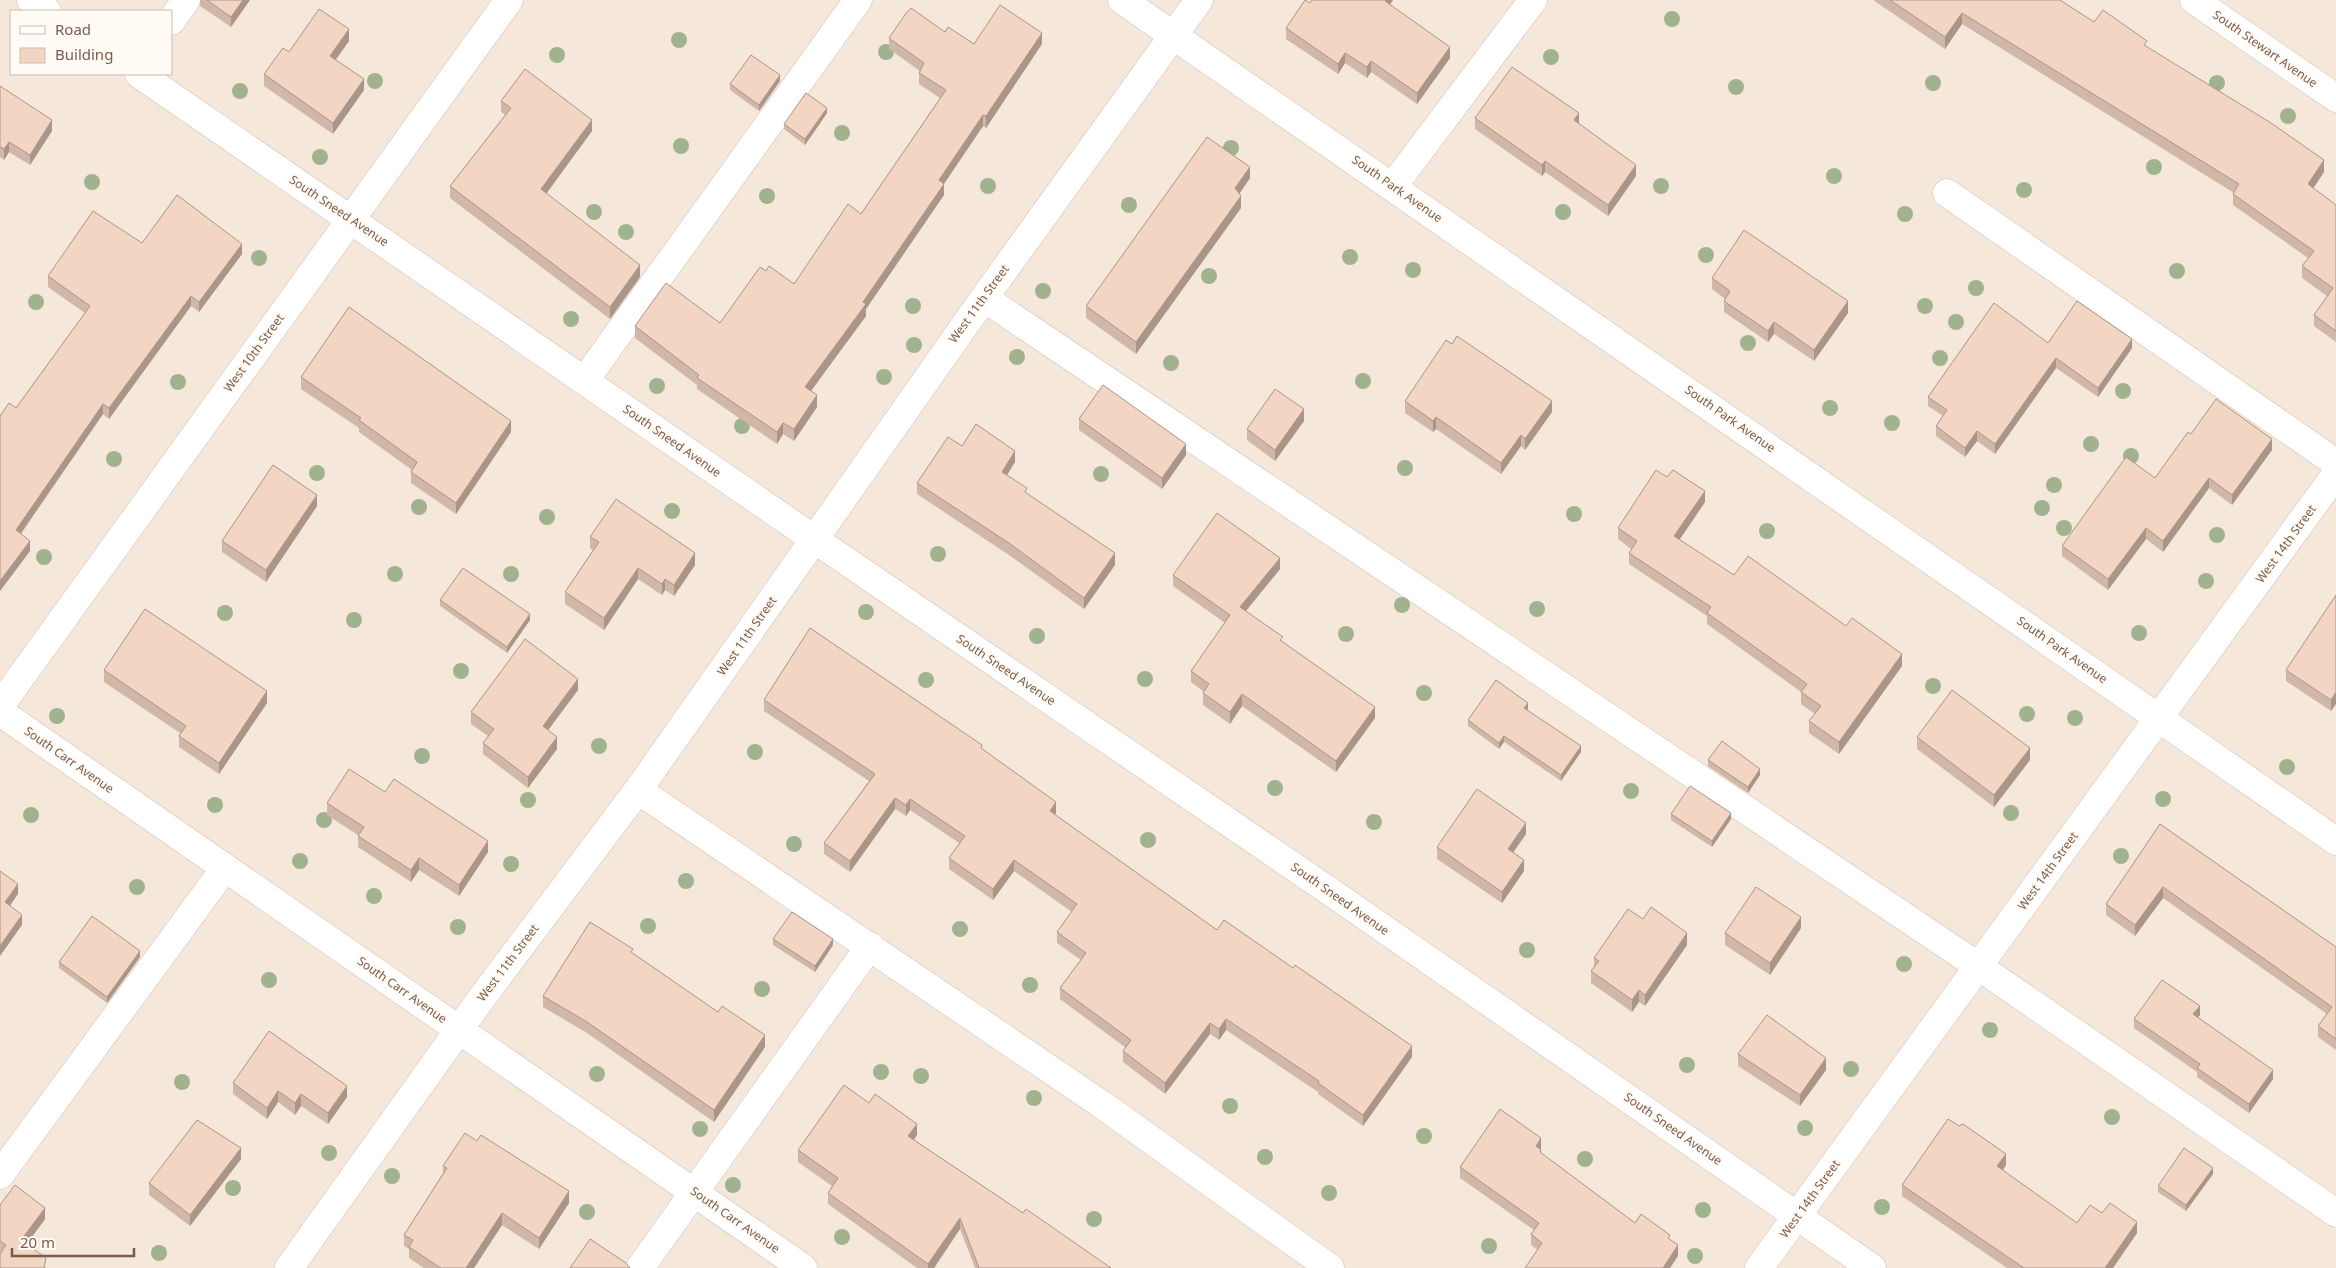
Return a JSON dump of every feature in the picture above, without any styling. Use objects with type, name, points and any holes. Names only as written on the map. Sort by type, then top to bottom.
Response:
[{"type":"street","points":[[31,0],[46,10]]},
{"type":"street","points":[[172,21],[186,0]]},
{"type":"street","name":"West 10th Street","points":[[0,706],[509,0]]},
{"type":"street","points":[[585,380],[858,0]]},
{"type":"street","name":"South Park Avenue","points":[[1122,0],[2160,717],[2336,841]]},
{"type":"street","name":"West 11th Street","points":[[289,1268],[460,1030],[638,790],[984,298],[1199,0]]},
{"type":"street","points":[[1393,186],[1533,0]]},
{"type":"street","name":"South Stewart Avenue","points":[[2194,0],[2336,98]]},
{"type":"street","name":"South Sneed Avenue","points":[[140,75],[585,380],[814,540],[1338,897],[1872,1268]]},
{"type":"street","points":[[1947,193],[2336,463]]},
{"type":"street","points":[[984,298],[1978,966],[2336,1213]]},
{"type":"street","name":"West 14th Street","points":[[1759,1268],[2336,474]]},
{"type":"street","name":"South Carr Avenue","points":[[0,712],[803,1268]]},
{"type":"street","points":[[638,790],[1101,1104],[1330,1268]]},
{"type":"street","points":[[0,1175],[225,868]]},
{"type":"street","points":[[640,1268],[870,946]]},
{"type":"shaded area","points":[[0,0],[2336,0],[2336,1268],[0,1268]]},
{"type":"building","points":[[207,0],[243,0],[231,17]]},
{"type":"building","points":[[1305,0],[1310,3],[1312,0],[1386,0],[1450,47],[1417,93],[1371,61],[1367,67],[1345,53],[1338,64],[1286,28]]},
{"type":"building","points":[[1890,0],[2060,0],[2094,22],[2103,10],[2147,41],[2144,45],[2271,123],[2324,160],[2308,184],[2336,205],[2336,331],[2314,315],[2333,288],[2302,266],[2314,251],[2233,194],[2239,184],[1962,13],[1945,37]]},
{"type":"building","points":[[1000,5],[1042,33],[986,116],[983,115],[939,180],[944,184],[863,302],[866,304],[805,387],[817,395],[794,429],[783,423],[777,432],[697,378],[699,375],[635,326],[666,283],[720,323],[760,267],[766,271],[769,266],[794,284],[848,204],[861,214],[946,90],[919,73],[924,63],[889,38],[907,12],[911,8],[945,32],[948,27],[974,44]]},
{"type":"building","points":[[319,9],[349,29],[330,56],[364,79],[333,123],[264,74],[283,48],[289,52]]},
{"type":"building","points":[[751,55],[780,75],[759,105],[730,84]]},
{"type":"building","points":[[1512,67],[1579,113],[1574,120],[1636,165],[1608,205],[1545,161],[1542,165],[1475,118]]},
{"type":"building","points":[[525,69],[592,120],[541,189],[640,265],[610,307],[450,186],[511,108],[501,101]]},
{"type":"building","points":[[0,86],[52,120],[30,155],[9,142],[4,149],[0,147]]},
{"type":"building","points":[[806,93],[827,108],[805,139],[784,124]]},
{"type":"building","points":[[1207,137],[1250,167],[1235,188],[1241,196],[1136,342],[1086,306]]},
{"type":"building","points":[[177,195],[242,244],[199,302],[191,296],[109,408],[103,404],[16,530],[30,541],[0,581],[0,416],[9,403],[16,408],[90,306],[48,276],[93,211],[142,243]]},
{"type":"building","points":[[1744,230],[1848,301],[1814,350],[1774,322],[1768,331],[1724,301],[1730,291],[1712,278]]},
{"type":"building","points":[[2077,301],[2132,339],[2098,388],[2056,358],[1995,444],[1977,431],[1965,448],[1936,426],[1947,410],[1928,397],[1994,303],[2048,343]]},
{"type":"building","points":[[349,307],[511,421],[456,503],[411,472],[417,462],[359,420],[361,418],[301,377]]},
{"type":"building","points":[[1457,336],[1552,401],[1525,439],[1521,435],[1501,463],[1436,417],[1433,421],[1405,401],[1446,340],[1452,344]]},
{"type":"building","points":[[1103,385],[1186,444],[1162,478],[1079,419]]},
{"type":"building","points":[[1275,389],[1304,409],[1275,450],[1247,429]]},
{"type":"building","points":[[2216,399],[2272,439],[2232,495],[2209,478],[2163,541],[2146,528],[2108,579],[2062,546],[2126,457],[2155,478],[2188,432],[2191,434]]},
{"type":"building","points":[[976,424],[1015,451],[1002,472],[1027,488],[1025,492],[1115,553],[1084,598],[1009,543],[917,483],[948,437],[962,446]]},
{"type":"building","points":[[273,465],[317,495],[266,570],[222,541]]},
{"type":"building","points":[[1656,470],[1667,477],[1673,470],[1705,491],[1674,536],[1734,575],[1748,556],[1846,626],[1852,618],[1902,654],[1839,742],[1809,721],[1821,706],[1801,692],[1807,684],[1707,613],[1711,607],[1629,553],[1637,541],[1618,528]]},
{"type":"building","points":[[616,499],[695,553],[674,585],[665,579],[662,584],[638,568],[604,618],[565,592],[599,542],[590,537]]},
{"type":"building","points":[[1217,513],[1280,558],[1240,607],[1283,637],[1280,640],[1375,707],[1336,761],[1242,694],[1230,712],[1203,693],[1209,684],[1191,671],[1230,615],[1173,575]]},
{"type":"building","points":[[463,568],[530,614],[507,647],[440,600]]},
{"type":"building","points":[[2336,595],[2336,692],[2331,700],[2286,670]]},
{"type":"building","points":[[145,609],[267,691],[219,763],[179,736],[186,726],[104,670]]},
{"type":"building","points":[[810,628],[982,745],[981,748],[1056,802],[1050,811],[1217,930],[1224,920],[1293,968],[1295,965],[1412,1046],[1363,1115],[1318,1083],[1319,1081],[1226,1019],[1219,1029],[1210,1023],[1165,1083],[1123,1051],[1131,1040],[1060,988],[1086,953],[1057,932],[1077,904],[1014,860],[993,889],[949,858],[965,836],[910,799],[906,805],[895,798],[850,861],[824,843],[875,774],[764,700]]},
{"type":"building","points":[[525,639],[578,679],[543,726],[557,737],[528,777],[483,743],[494,729],[471,712]]},
{"type":"building","points":[[1496,680],[1528,703],[1524,708],[1581,746],[1561,775],[1504,736],[1499,743],[1468,720]]},
{"type":"building","points":[[1952,690],[2030,748],[1994,795],[1917,737]]},
{"type":"building","points":[[1722,741],[1760,769],[1748,787],[1708,760]]},
{"type":"building","points":[[349,769],[385,792],[394,779],[488,841],[459,885],[419,858],[411,870],[358,836],[364,827],[327,803]]},
{"type":"building","points":[[1690,786],[1731,813],[1712,841],[1671,814]]},
{"type":"building","points":[[1477,789],[1526,823],[1508,849],[1524,860],[1502,892],[1437,847]]},
{"type":"building","points":[[2160,824],[2336,947],[2336,1039],[2318,1026],[2332,1007],[2163,887],[2135,925],[2106,904]]},
{"type":"building","points":[[0,871],[18,884],[5,902],[22,915],[0,946]]},
{"type":"building","points":[[1756,887],[1801,917],[1770,963],[1725,933]]},
{"type":"building","points":[[1651,907],[1687,933],[1645,995],[1639,990],[1632,1000],[1591,971],[1599,961],[1594,958],[1628,909],[1643,919]]},
{"type":"building","points":[[792,912],[833,939],[815,966],[773,939]]},
{"type":"building","points":[[92,916],[140,951],[107,997],[59,962]]},
{"type":"building","points":[[590,922],[633,949],[631,952],[718,1012],[722,1006],[765,1035],[714,1110],[587,1022],[543,996]]},
{"type":"building","points":[[2162,980],[2200,1006],[2193,1014],[2273,1070],[2249,1104],[2197,1068],[2200,1064],[2134,1019]]},
{"type":"building","points":[[1767,1015],[1826,1058],[1800,1095],[1738,1054]]},
{"type":"building","points":[[269,1031],[347,1086],[328,1113],[301,1094],[295,1103],[278,1091],[267,1108],[233,1083]]},
{"type":"building","points":[[844,1085],[869,1103],[875,1094],[917,1124],[908,1136],[1023,1213],[1026,1209],[1111,1268],[979,1268],[960,1218],[928,1264],[828,1193],[838,1178],[798,1150]]},
{"type":"building","points":[[1500,1109],[1541,1138],[1536,1146],[1541,1150],[1540,1152],[1635,1223],[1641,1214],[1670,1235],[1668,1238],[1678,1245],[1663,1268],[1525,1268],[1542,1243],[1531,1234],[1539,1223],[1460,1167]]},
{"type":"building","points":[[1948,1119],[1959,1126],[1963,1124],[2006,1154],[1997,1166],[2077,1223],[2090,1205],[2102,1213],[2110,1203],[2137,1222],[2105,1268],[2024,1268],[1902,1185]]},
{"type":"building","points":[[197,1120],[241,1148],[190,1215],[149,1183]]},
{"type":"building","points":[[465,1133],[477,1141],[481,1135],[569,1191],[539,1238],[502,1213],[466,1268],[441,1268],[409,1247],[413,1240],[404,1235],[447,1168],[443,1166]]},
{"type":"building","points":[[2184,1148],[2213,1168],[2186,1205],[2158,1186]]},
{"type":"building","points":[[15,1185],[45,1208],[21,1240],[46,1258],[44,1268],[0,1268],[0,1254],[6,1245],[0,1241],[0,1205]]},
{"type":"building","points":[[590,1239],[626,1263],[630,1268],[570,1268]]}]
